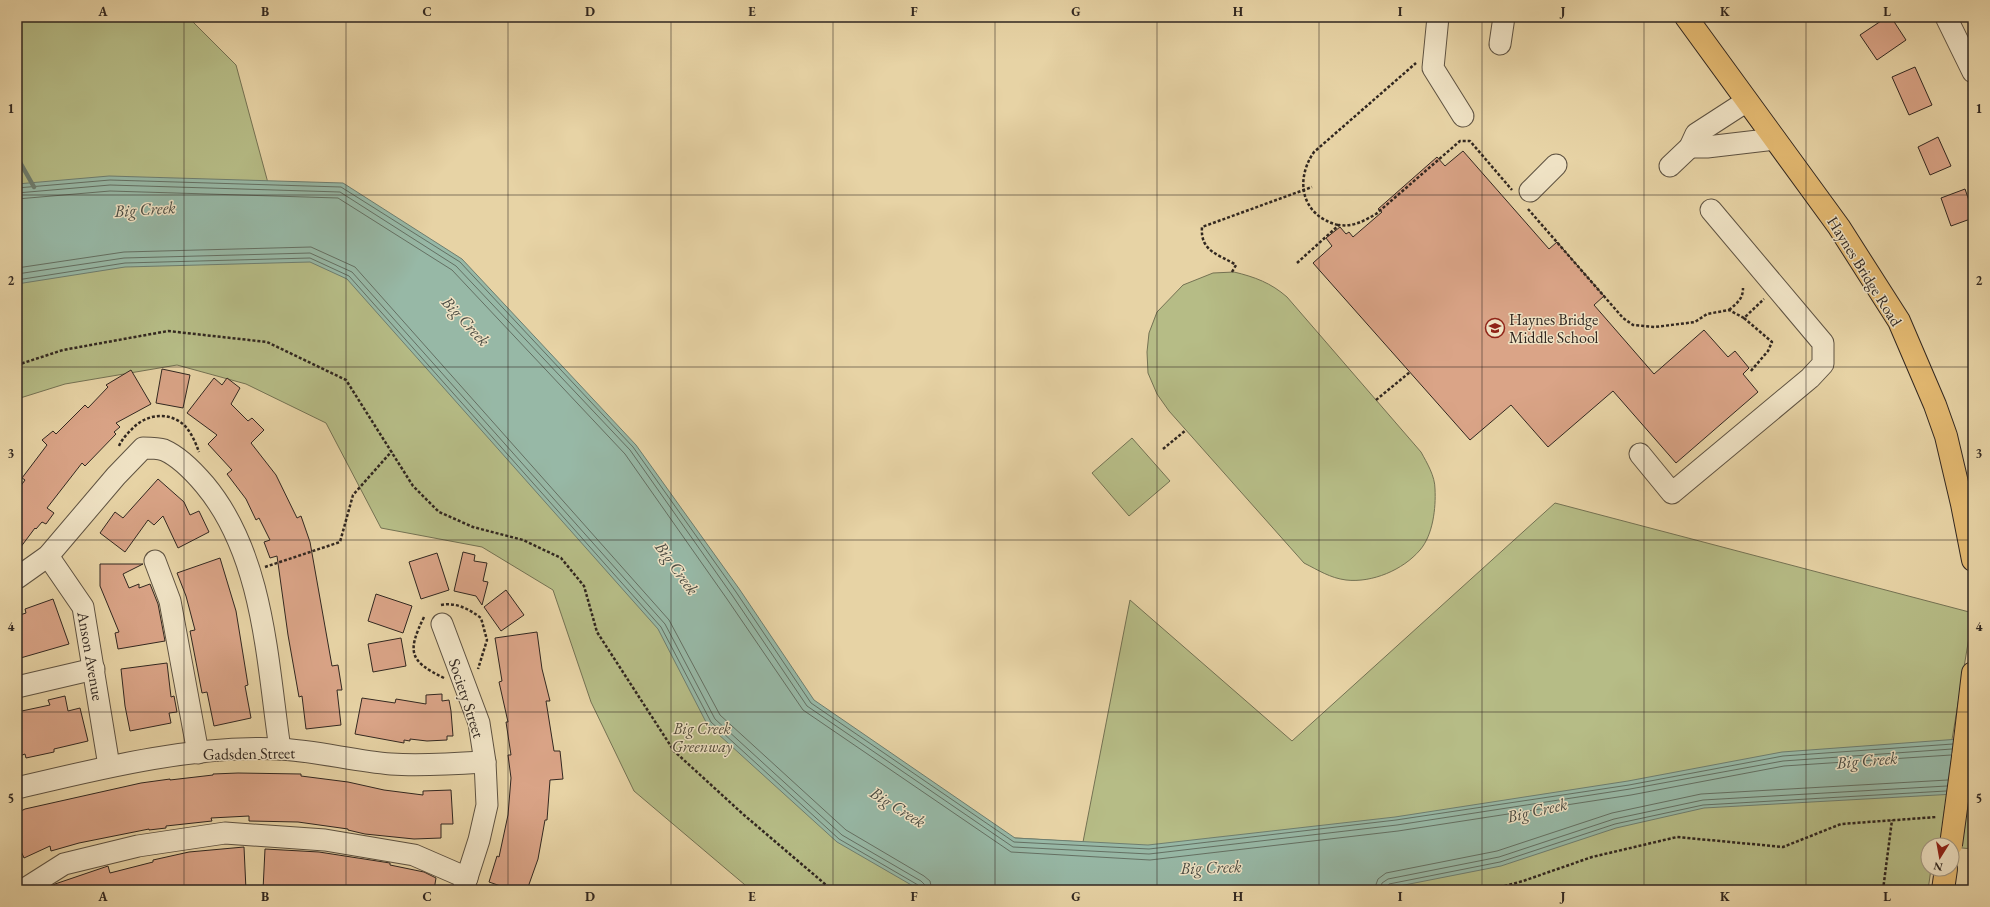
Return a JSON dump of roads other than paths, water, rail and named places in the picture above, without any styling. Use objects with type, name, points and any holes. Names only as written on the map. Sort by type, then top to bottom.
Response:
[{"type":"main road","name":"Haynes Bridge Road","points":[[1686,17],[1839,228],[1899,321],[1946,436],[1966,519],[1973,560]]},
{"type":"main road","points":[[1952,837],[1963,757],[1971,724],[1973,673]]},
{"type":"main road","points":[[1943,890],[1945,877]]},
{"type":"street","points":[[1438,17],[1433,68],[1462,116]]},
{"type":"street","points":[[1500,44],[1504,17]]},
{"type":"street","points":[[1946,17],[1973,72]]},
{"type":"street","points":[[1670,166],[1690,147],[1696,134],[1747,101]]},
{"type":"street","points":[[1690,147],[1707,147],[1775,139]]},
{"type":"street","points":[[1523,196],[1556,165]]},
{"type":"street","points":[[1640,454],[1672,493],[1810,378],[1823,364],[1823,343],[1711,210]]},
{"type":"street","points":[[17,578],[48,556],[116,476],[142,448],[163,450],[193,470],[214,496],[230,520],[250,571],[260,609],[280,749]]},
{"type":"street","name":"Anson Avenue","points":[[48,556],[83,607],[109,766]]},
{"type":"street","points":[[155,561],[170,601],[198,753]]},
{"type":"street","name":"Society Street","points":[[436,615],[479,723],[485,762],[487,805],[479,840],[465,884]]},
{"type":"street","points":[[17,687],[94,669]]},
{"type":"street","name":"Gadsden Street","points":[[17,788],[109,766],[198,753],[280,749],[389,763],[419,765],[485,762]]},
{"type":"street","points":[[23,890],[64,864],[138,846],[225,833],[325,840],[414,854],[465,884]]},
{"type":"water","name":"Big Creek","points":[[109,176],[343,183],[462,259],[636,445],[740,590],[814,700],[1015,838],[1148,845],[1395,817],[1628,781],[1782,752],[1973,738],[1973,793],[1704,808],[1616,828],[1501,866],[1379,890],[920,890],[837,842],[707,724],[658,629],[347,279],[310,262],[125,267],[17,284],[17,184]]},
{"type":"waterway","points":[[17,157],[34,187]]},
{"type":"place","name":"Haynes Bridge Middle School","points":[[1495,328]]},
{"type":"park label","name":"Big Creek Greenway","points":[[702,737]]}]
